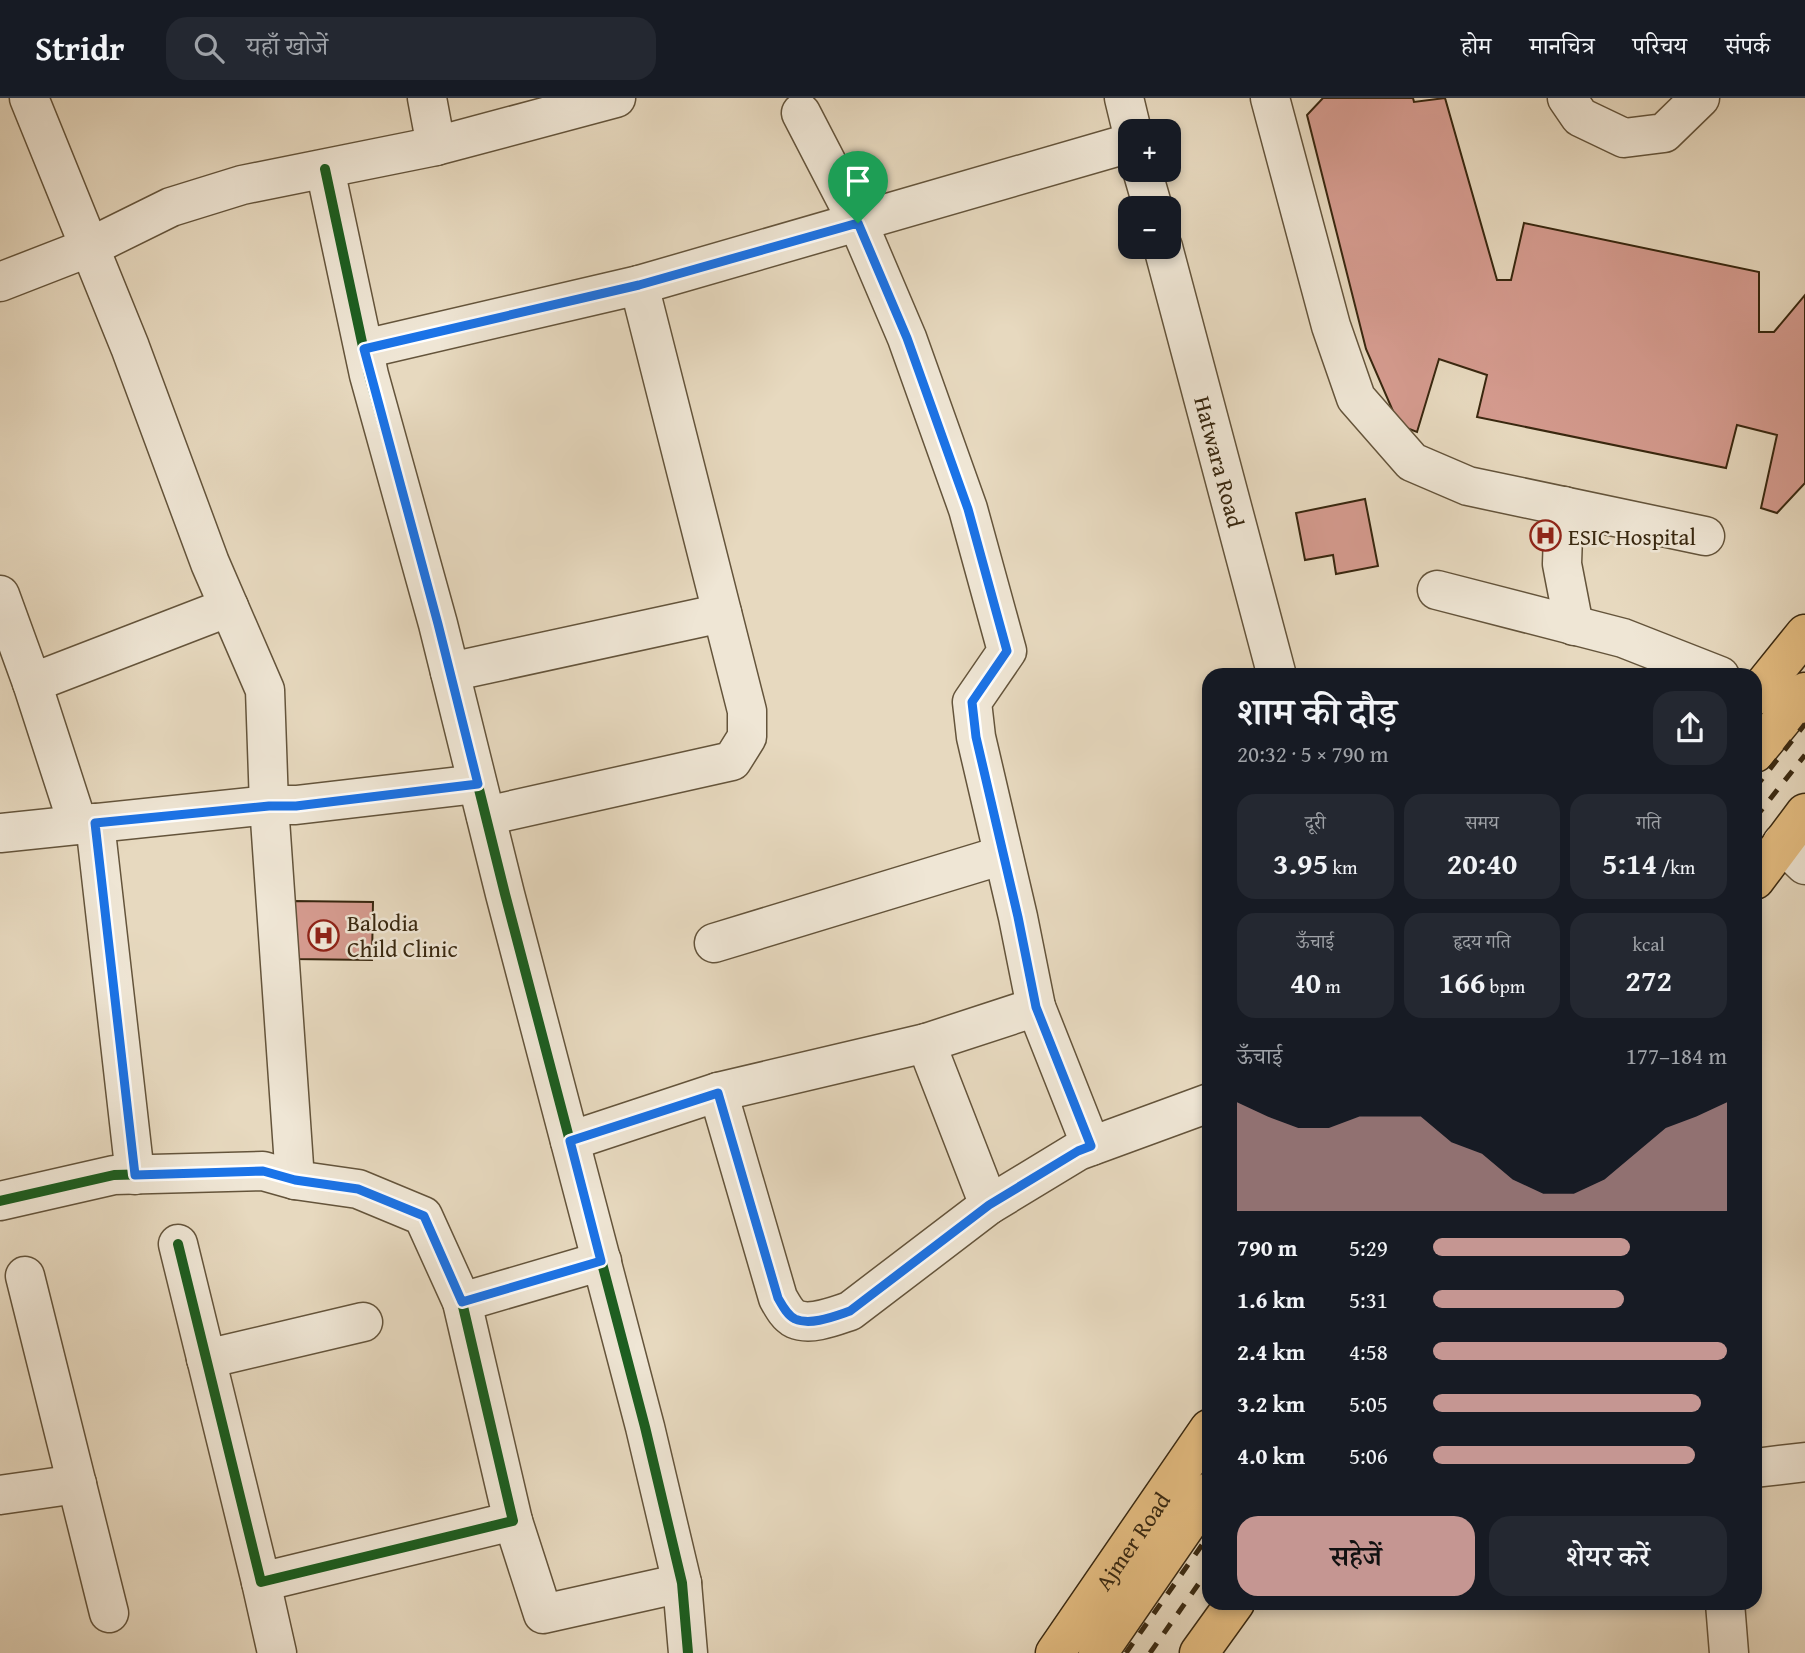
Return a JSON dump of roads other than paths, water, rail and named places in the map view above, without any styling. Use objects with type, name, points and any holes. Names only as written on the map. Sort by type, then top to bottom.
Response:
[{"type":"highway","points":[[1762,686],[1805,634]]},
{"type":"highway","points":[[1762,745],[1805,692]]},
{"type":"highway","points":[[1781,852],[1805,783]]},
{"type":"highway","points":[[1762,872],[1781,852],[1805,813]]},
{"type":"highway","name":"Ajmer Road","points":[[1055,1653],[1202,1439]]},
{"type":"highway","points":[[1098,1653],[1202,1502]]},
{"type":"highway","points":[[1178,1653],[1208,1610]]},
{"type":"highway","points":[[1199,1653],[1230,1610]]},
{"type":"street","points":[[29,98],[90,247],[229,607],[265,690],[269,806],[295,1180]]},
{"type":"street","points":[[427,98],[436,146]]},
{"type":"street","points":[[0,282],[90,247],[171,207],[242,185],[436,146],[616,98]]},
{"type":"street","points":[[1124,98],[1129,119]]},
{"type":"street","points":[[1270,98],[1331,326],[1356,398],[1412,462],[1468,486],[1705,536]]},
{"type":"street","points":[[1567,98],[1580,117],[1624,138],[1664,133],[1700,98]]},
{"type":"street","points":[[801,113],[858,223],[907,338],[968,509],[1007,651],[972,702],[976,737],[1036,1007],[1091,1146]]},
{"type":"street","points":[[364,349],[639,285],[1118,146]]},
{"type":"street","points":[[325,169],[364,349],[450,672],[682,1583],[688,1653]]},
{"type":"street","name":"Hatwara Road","points":[[1166,259],[1275,668]]},
{"type":"street","points":[[0,833],[269,806],[482,800],[732,761],[747,737],[747,711],[639,285]]},
{"type":"street","points":[[1564,506],[1562,564],[1574,626]]},
{"type":"street","points":[[1437,590],[1623,638],[1700,668]]},
{"type":"street","points":[[0,595],[87,824],[135,1175]]},
{"type":"street","points":[[32,683],[229,607]]},
{"type":"street","points":[[450,672],[722,612]]},
{"type":"street","points":[[714,943],[1003,855]]},
{"type":"street","points":[[570,1141],[718,1093],[926,1043],[1036,1007]]},
{"type":"street","points":[[926,1043],[989,1205]]},
{"type":"street","points":[[718,1093],[778,1298],[793,1319],[803,1321],[826,1319],[850,1311],[989,1205],[1078,1151],[1202,1106]]},
{"type":"street","points":[[0,1201],[114,1175],[263,1171],[295,1180],[358,1189],[424,1216],[462,1302],[513,1521],[543,1614],[682,1583]]},
{"type":"street","points":[[178,1244],[277,1653]]},
{"type":"street","points":[[462,1302],[601,1261]]},
{"type":"street","points":[[25,1276],[109,1613]]},
{"type":"street","points":[[206,1359],[363,1322]]},
{"type":"street","points":[[1762,1467],[1805,1462]]},
{"type":"street","points":[[0,1495],[77,1484]]},
{"type":"street","points":[[261,1582],[513,1521]]},
{"type":"street","points":[[1726,1610],[1730,1653]]},
{"type":"railway","points":[[1762,779],[1805,724]]},
{"type":"railway","points":[[1762,809],[1805,755]]},
{"type":"railway","points":[[1126,1653],[1202,1545]]},
{"type":"railway","points":[[1150,1653],[1202,1579]]},
{"type":"place","name":"ESIC Hospital","points":[[1545,536]]},
{"type":"place","name":"Balodia Child Clinic","points":[[324,935]]}]
